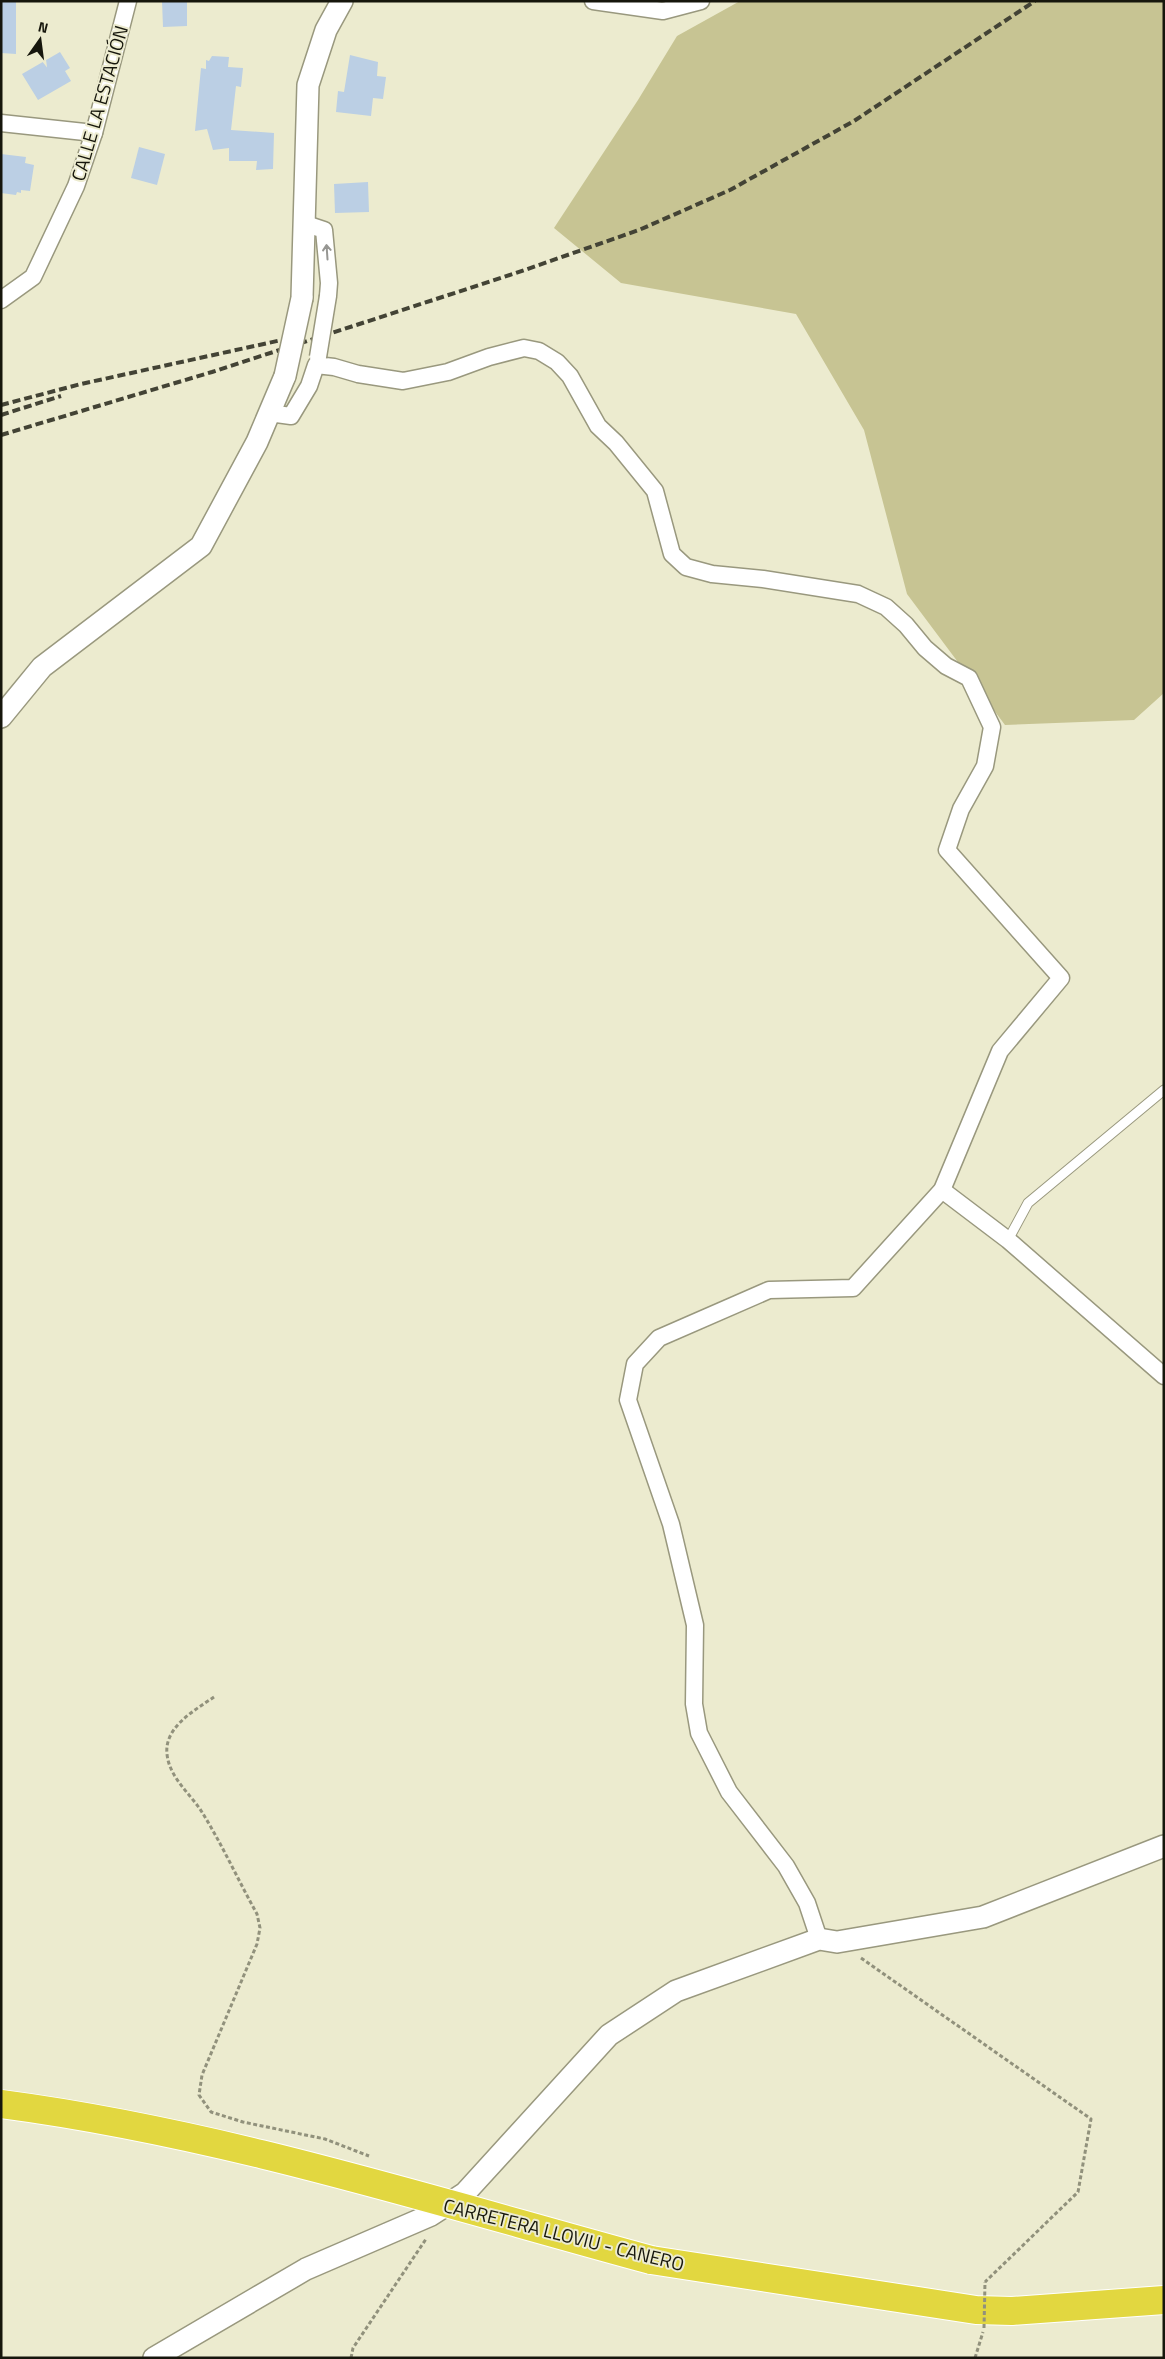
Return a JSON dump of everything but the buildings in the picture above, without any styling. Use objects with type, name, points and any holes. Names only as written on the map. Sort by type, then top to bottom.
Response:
[{"type":"highway","name":"CARRETERA LLOVIU - CANERO","points":[[1,2104],[58,2111],[182,2135],[651,2260],[976,2310],[1012,2310],[1164,2300]]},
{"type":"street","name":"CALLE LA ESTACIÓN","points":[[1,300],[33,277],[76,186],[94,133],[128,1]]},
{"type":"street","points":[[1,717],[42,667],[200,546],[257,442],[284,376],[302,298],[308,85],[326,30],[342,1]]},
{"type":"street","points":[[593,1],[663,11],[701,1]]},
{"type":"street","points":[[1,123],[94,133]]},
{"type":"street","points":[[269,413],[291,416],[309,386],[317,361],[329,283],[324,230],[303,223]]},
{"type":"street","points":[[317,361],[358,374],[403,381],[448,372],[489,357],[524,348],[539,351],[557,362],[570,376],[598,426],[616,443],[655,491],[672,554],[686,567],[712,574],[763,579],[858,594],[886,606],[906,625],[925,648],[946,666],[969,678],[992,727],[985,766],[961,810],[947,850],[1061,978],[1000,1051],[942,1190],[853,1288],[768,1290],[659,1338],[635,1364],[628,1400],[671,1524],[695,1625],[694,1704],[699,1733],[729,1792],[786,1866],[828,1940]]},
{"type":"street","points":[[942,1190],[1008,1240],[1164,1376]]},
{"type":"street","points":[[154,2358],[306,2269],[431,2215],[465,2193],[609,2035],[676,1991],[828,1940],[982,1917],[1164,1846]]},
{"type":"lane","points":[[1008,1240],[1028,1203],[1164,1090]]},
{"type":"path","points":[[214,1697],[185,1717],[172,1732],[166,1753],[173,1774],[200,1810],[257,1914],[260,1928],[257,1944],[202,2076],[200,2095],[211,2112],[243,2122],[326,2139],[376,2160]]},
{"type":"path","points":[[828,1940],[937,2009],[1047,2090],[1091,2119],[1078,2192],[985,2282],[984,2328],[975,2358]]},
{"type":"path","points":[[351,2358],[353,2348],[433,2230],[431,2215]]},
{"type":"shaded area","points":[[740,1],[1164,1],[1164,693],[1134,720],[1005,725],[907,594],[864,430],[796,314],[621,283],[554,228],[638,100],[677,36]]},
{"type":"railway","points":[[1,435],[212,372],[516,273],[639,230],[730,190],[854,121],[1035,1]]},
{"type":"railway","points":[[1,405],[81,384],[300,336]]},
{"type":"railway","points":[[1,415],[61,396]]}]
